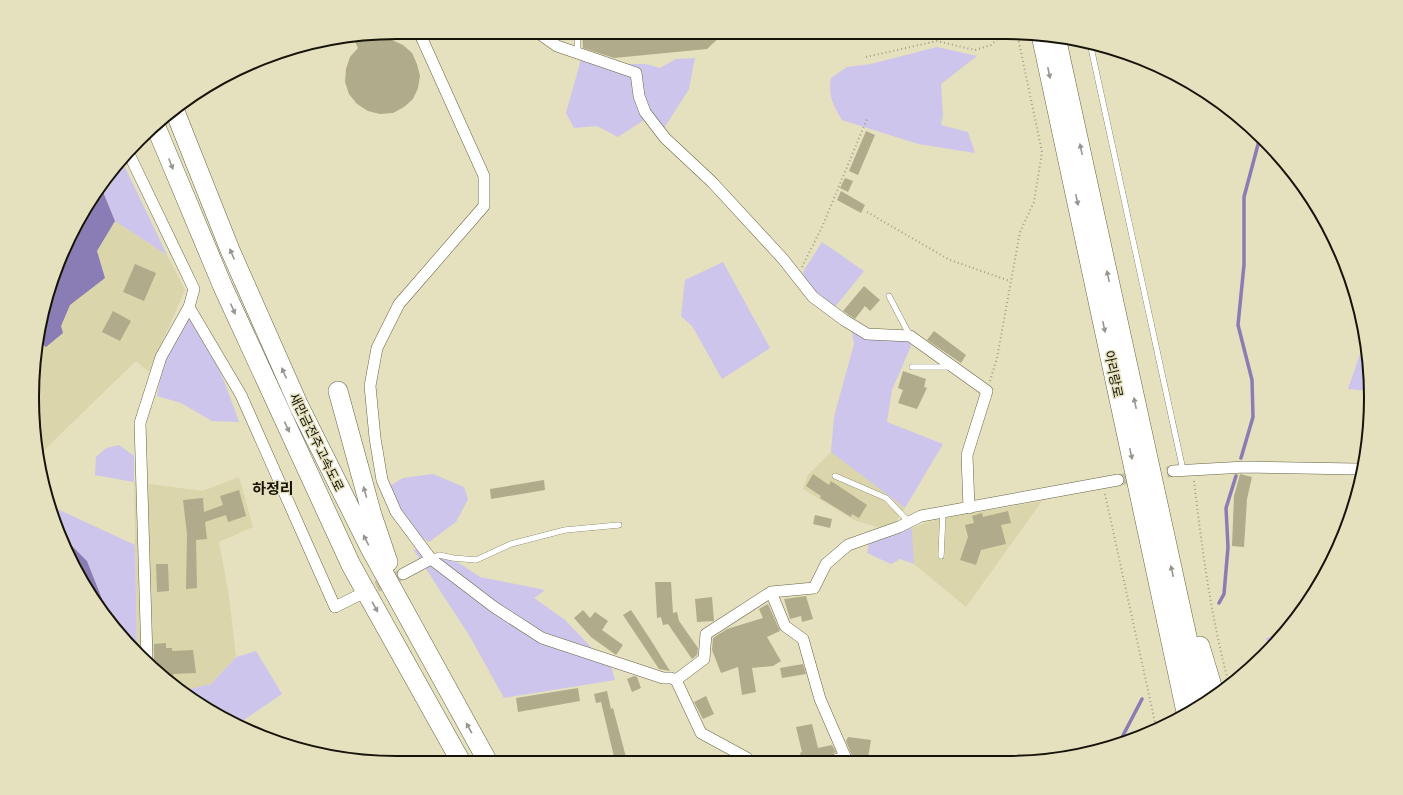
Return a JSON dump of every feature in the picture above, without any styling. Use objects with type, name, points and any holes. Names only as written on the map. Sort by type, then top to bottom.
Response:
[{"type":"highway","name":"아리랑로","points":[[1042,41],[1185,708]]},
{"type":"highway","name":"아리랑로","points":[[1057,43],[1176,592],[1201,699]]},
{"type":"highway","name":"새만금전주고속도로","points":[[176,115],[230,250],[299,406],[371,550],[485,756]]},
{"type":"highway","name":"새만금전주고속도로","points":[[158,131],[223,287],[351,564],[458,756]]},
{"type":"highway","points":[[338,391],[372,515],[403,609]]},
{"type":"highway","points":[[1176,592],[1188,602],[1213,690]]},
{"type":"street","points":[[423,39],[484,176],[484,206],[399,304],[377,348],[370,386],[375,438],[382,480],[396,512],[431,559],[494,607],[542,638],[663,678],[676,680],[704,659],[706,634],[771,592],[814,588],[826,564],[848,546],[910,522],[921,516],[1118,480]]},
{"type":"street","points":[[547,39],[557,46],[636,73],[639,96],[644,112],[665,138],[712,182],[813,297],[844,320],[867,334],[910,336],[987,391],[967,455],[969,508]]},
{"type":"street","points":[[131,158],[194,288],[189,307],[160,357],[140,423],[147,654]]},
{"type":"street","points":[[189,307],[242,395],[335,607],[357,596]]},
{"type":"street","points":[[1183,470],[1245,467],[1356,470]]},
{"type":"street","points":[[402,574],[431,559]]},
{"type":"street","points":[[771,592],[785,626],[803,638],[820,699],[845,756]]},
{"type":"street","points":[[676,680],[701,733],[743,756]]},
{"type":"lane","points":[[577,39],[578,54]]},
{"type":"lane","points":[[1091,50],[1183,470]]},
{"type":"lane","points":[[889,296],[910,336]]},
{"type":"lane","points":[[912,367],[953,367]]},
{"type":"lane","points":[[835,476],[886,498],[910,522]]},
{"type":"lane","points":[[941,556],[943,512]]},
{"type":"lane","points":[[431,559],[439,555],[476,560],[511,544],[565,530],[619,525]]},
{"type":"path","points":[[866,57],[937,41],[975,50],[991,45],[998,39]]},
{"type":"path","points":[[987,391],[997,358],[1020,232],[1034,202],[1042,152],[1018,40]]},
{"type":"path","points":[[797,277],[822,227],[867,119]]},
{"type":"path","points":[[868,212],[950,260],[1010,281]]},
{"type":"path","points":[[1183,470],[1203,561],[1220,652],[1228,679]]},
{"type":"path","points":[[1103,483],[1155,723]]},
{"type":"shaded area","points":[[937,47],[977,56],[941,84],[943,115],[941,125],[968,132],[975,153],[918,144],[842,120],[832,100],[830,90],[831,78],[847,67],[871,64]]},
{"type":"shaded area","points":[[583,52],[623,64],[646,64],[660,68],[676,59],[695,58],[689,89],[663,130],[644,120],[618,137],[597,126],[574,128],[566,113]]},
{"type":"shaded area","points":[[124,166],[167,255],[115,221],[103,192]]},
{"type":"shaded area","points":[[103,192],[115,221],[97,251],[105,278],[70,305],[61,326],[63,333],[46,347],[43,345],[51,305],[66,260],[87,218]]},
{"type":"shaded area","points":[[115,221],[167,255],[185,290],[149,372],[136,361],[43,451],[39,398],[43,345],[46,347],[60,326],[70,305],[105,278],[97,251]]},
{"type":"shaded area","points":[[822,242],[864,271],[835,307],[805,282],[803,272]]},
{"type":"shaded area","points":[[723,262],[770,348],[722,379],[692,326],[681,316],[685,280]]},
{"type":"shaded area","points":[[191,314],[206,340],[224,380],[239,422],[212,421],[181,403],[157,396],[163,363]]},
{"type":"shaded area","points":[[852,332],[871,338],[908,340],[911,346],[892,390],[887,422],[943,444],[905,508],[831,452],[834,417],[854,344]]},
{"type":"shaded area","points":[[1361,353],[1364,390],[1348,389]]},
{"type":"shaded area","points":[[119,445],[134,456],[134,482],[95,475],[96,457],[106,448]]},
{"type":"shaded area","points":[[831,452],[905,508],[893,526],[877,527],[854,520],[803,489],[808,475]]},
{"type":"shaded area","points":[[433,474],[464,487],[468,499],[456,522],[429,542],[410,525],[388,487],[403,478]]},
{"type":"shaded area","points":[[239,477],[253,527],[219,542],[229,596],[236,657],[211,684],[189,689],[161,667],[137,643],[134,482],[203,491]]},
{"type":"shaded area","points":[[1042,501],[966,607],[914,564],[912,528],[934,520]]},
{"type":"shaded area","points":[[57,509],[135,545],[137,643],[104,604],[87,561],[71,545]]},
{"type":"shaded area","points":[[912,528],[914,564],[900,559],[891,564],[867,553],[869,543]]},
{"type":"shaded area","points":[[71,545],[87,561],[104,604],[87,577]]},
{"type":"shaded area","points":[[413,549],[459,563],[480,577],[545,590],[534,598],[565,620],[612,669],[615,680],[504,698],[469,635]]},
{"type":"shaded area","points":[[1273,636],[1268,642],[1266,638]]},
{"type":"shaded area","points":[[256,651],[282,694],[243,721],[218,708],[189,689],[211,684],[236,657]]},
{"type":"building","points":[[582,39],[718,39],[707,49],[614,58],[583,48]]},
{"type":"building","points":[[392,40],[403,45],[412,53],[420,76],[418,88],[413,99],[404,107],[393,113],[380,114],[368,111],[357,104],[349,94],[345,82],[346,69],[350,57],[358,48],[355,42]]},
{"type":"building","points":[[866,131],[875,135],[858,175],[849,171]]},
{"type":"building","points":[[845,178],[853,181],[848,192],[840,188]]},
{"type":"building","points":[[841,191],[865,205],[861,213],[837,200]]},
{"type":"building","points":[[135,264],[156,273],[144,301],[123,292]]},
{"type":"building","points":[[864,286],[880,300],[870,311],[865,306],[855,319],[843,311]]},
{"type":"building","points":[[113,311],[131,321],[120,341],[102,332]]},
{"type":"building","points":[[934,331],[966,355],[961,363],[927,340]]},
{"type":"building","points":[[903,371],[926,379],[924,387],[927,388],[917,409],[898,403],[903,390],[898,388]]},
{"type":"building","points":[[813,474],[829,485],[831,481],[867,505],[859,518],[852,514],[851,517],[820,498],[821,496],[806,486]]},
{"type":"building","points":[[1240,474],[1252,477],[1247,499],[1244,547],[1232,546],[1234,496]]},
{"type":"building","points":[[544,480],[545,490],[491,499],[490,489]]},
{"type":"building","points":[[239,490],[246,516],[228,522],[226,515],[205,522],[207,539],[196,540],[197,588],[186,589],[187,534],[183,500],[203,498],[204,512],[223,505],[220,496]]},
{"type":"building","points":[[1008,511],[1011,523],[1001,525],[1006,544],[981,550],[976,565],[960,560],[968,537],[965,525],[974,523],[972,516],[982,513],[983,517]]},
{"type":"building","points":[[815,515],[832,519],[830,528],[813,524]]},
{"type":"building","points":[[156,564],[168,564],[169,591],[157,592]]},
{"type":"building","points":[[655,582],[671,582],[673,613],[677,612],[679,621],[698,648],[697,655],[692,659],[668,624],[663,625],[661,617],[657,618]]},
{"type":"building","points":[[806,596],[813,619],[802,622],[801,616],[790,619],[784,599]]},
{"type":"building","points":[[712,597],[714,621],[697,622],[695,599]]},
{"type":"building","points":[[768,604],[780,631],[767,637],[781,661],[773,666],[752,668],[756,692],[742,695],[738,667],[721,673],[712,650],[713,638],[727,629],[763,618],[759,609]]},
{"type":"building","points":[[583,610],[590,618],[595,612],[608,621],[602,630],[623,645],[616,655],[591,637],[574,618]]},
{"type":"building","points":[[631,610],[670,671],[659,669],[623,615]]},
{"type":"building","points":[[166,643],[166,648],[172,648],[172,651],[193,650],[196,673],[173,674],[174,677],[153,660],[154,644]]},
{"type":"building","points":[[803,664],[806,674],[782,678],[780,668]]},
{"type":"building","points":[[634,676],[637,677],[641,688],[632,692],[627,679]]},
{"type":"building","points":[[578,688],[580,701],[518,712],[516,698]]},
{"type":"building","points":[[607,691],[626,756],[614,756],[601,702],[596,703],[594,694]]},
{"type":"building","points":[[706,696],[714,714],[703,719],[694,702]]},
{"type":"building","points":[[812,724],[818,748],[832,745],[836,752],[829,756],[801,756],[800,753],[802,752],[796,727]]},
{"type":"building","points":[[848,737],[871,740],[868,756],[852,756],[846,741]]},
{"type":"waterway","points":[[1241,458],[1253,417],[1252,380],[1238,325],[1244,265],[1244,197],[1258,143]]},
{"type":"waterway","points":[[1219,603],[1224,594],[1228,547],[1226,508],[1236,476]]},
{"type":"waterway","points":[[1122,736],[1142,699]]},
{"type":"tunnel","points":[[1118,480],[1173,471]]},
{"type":"tunnel","points":[[362,594],[403,574]]},
{"type":"district","name":"하정리","points":[[273,489]]}]
